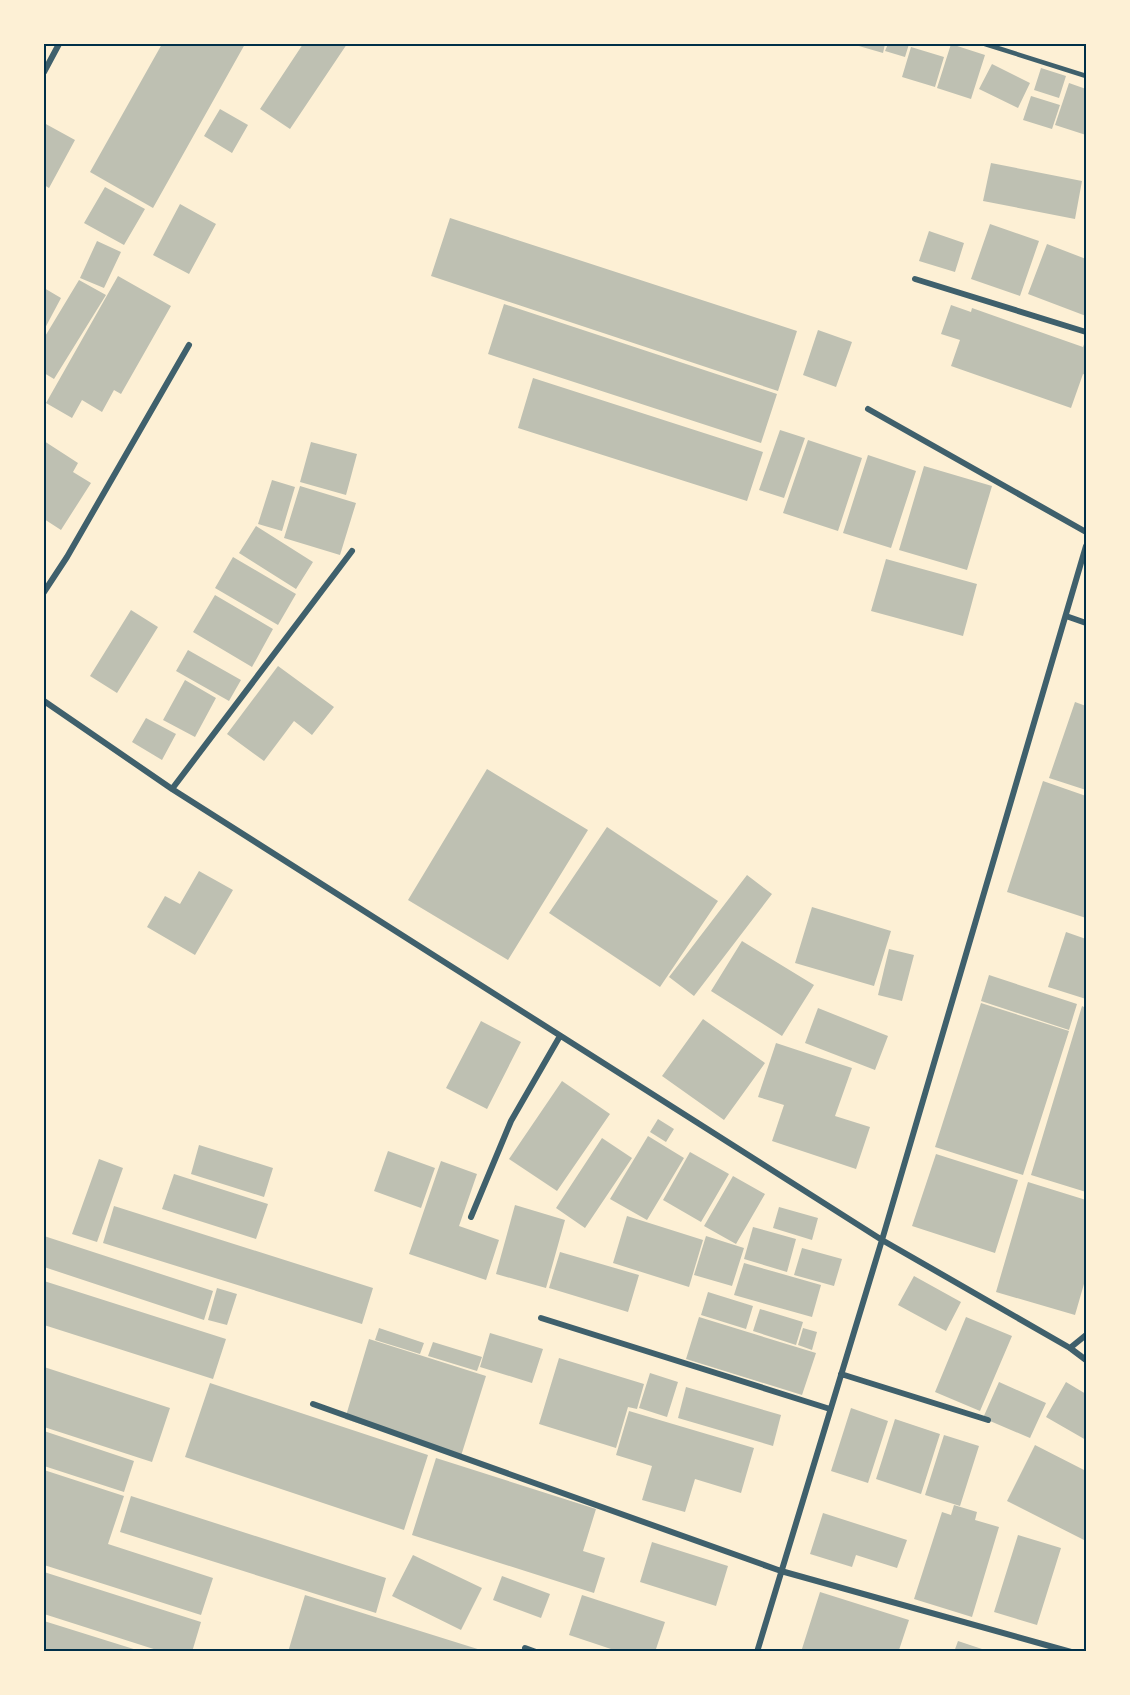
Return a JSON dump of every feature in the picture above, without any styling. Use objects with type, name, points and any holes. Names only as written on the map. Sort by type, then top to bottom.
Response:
[{"type":"street","points":[[44,72],[59,44]]},
{"type":"street","points":[[915,279],[1086,332]]},
{"type":"street","points":[[44,592],[67,557],[189,345]]},
{"type":"street","points":[[868,410],[1086,532]]},
{"type":"street","points":[[757,1652],[882,1239],[1086,546]]},
{"type":"street","points":[[172,789],[352,551]]},
{"type":"street","points":[[1066,616],[1086,623]]},
{"type":"street","points":[[44,701],[172,789],[560,1036],[882,1239],[1070,1348],[1086,1360]]},
{"type":"street","points":[[471,1216],[511,1121],[560,1036]]},
{"type":"street","points":[[541,1318],[830,1409]]},
{"type":"street","points":[[1070,1348],[1086,1335]]},
{"type":"street","points":[[841,1374],[988,1420]]},
{"type":"street","points":[[313,1404],[781,1571],[1071,1652]]},
{"type":"street","points":[[525,1648],[536,1652]]},
{"type":"lane","points":[[985,44],[1086,76]]},
{"type":"building","points":[[162,44],[245,44],[153,208],[90,172]]},
{"type":"building","points":[[303,44],[347,44],[290,129],[260,109]]},
{"type":"building","points":[[852,44],[885,44],[883,53]]},
{"type":"building","points":[[888,44],[909,44],[905,57],[885,51]]},
{"type":"building","points":[[951,44],[985,55],[971,99],[937,88]]},
{"type":"building","points":[[911,47],[944,57],[935,87],[902,77]]},
{"type":"building","points":[[992,64],[1030,83],[1018,108],[979,89]]},
{"type":"building","points":[[1041,68],[1066,76],[1059,98],[1034,90]]},
{"type":"building","points":[[1069,83],[1086,89],[1086,135],[1055,125]]},
{"type":"building","points":[[1031,96],[1060,105],[1052,129],[1023,120]]},
{"type":"building","points":[[220,109],[248,125],[232,153],[204,136]]},
{"type":"building","points":[[44,123],[75,140],[49,188],[44,185]]},
{"type":"building","points":[[991,163],[1082,181],[1075,219],[983,201]]},
{"type":"building","points":[[105,187],[145,209],[124,245],[84,223]]},
{"type":"building","points":[[180,204],[216,224],[189,274],[153,255]]},
{"type":"building","points":[[450,218],[797,331],[778,391],[431,276]]},
{"type":"building","points":[[990,224],[1039,241],[1020,296],[971,279]]},
{"type":"building","points":[[929,231],[964,243],[955,272],[919,261]]},
{"type":"building","points":[[97,241],[121,252],[104,288],[80,278]]},
{"type":"building","points":[[1047,244],[1086,259],[1086,316],[1028,294]]},
{"type":"building","points":[[118,276],[171,306],[121,394],[114,390],[102,412],[82,400],[72,418],[46,403]]},
{"type":"building","points":[[79,280],[106,295],[54,379],[44,373],[44,338]]},
{"type":"building","points":[[44,288],[61,298],[44,330]]},
{"type":"building","points":[[504,304],[777,394],[761,443],[488,354]]},
{"type":"building","points":[[951,305],[971,312],[972,308],[1083,347],[1086,339],[1086,375],[1083,374],[1071,408],[951,366],[960,340],[941,334]]},
{"type":"building","points":[[818,330],[852,342],[836,387],[803,375]]},
{"type":"building","points":[[533,378],[763,452],[747,501],[518,428]]},
{"type":"building","points":[[780,430],[805,438],[784,498],[759,490]]},
{"type":"building","points":[[808,440],[862,458],[838,531],[783,513]]},
{"type":"building","points":[[44,441],[78,463],[73,472],[91,483],[61,530],[44,519]]},
{"type":"building","points":[[311,442],[357,454],[346,495],[300,482]]},
{"type":"building","points":[[868,455],[916,471],[891,548],[843,533]]},
{"type":"building","points":[[924,466],[992,486],[967,570],[899,550]]},
{"type":"building","points":[[272,480],[295,487],[282,531],[258,524]]},
{"type":"building","points":[[300,486],[356,503],[340,555],[284,538]]},
{"type":"building","points":[[256,526],[313,562],[296,589],[239,553]]},
{"type":"building","points":[[233,557],[296,594],[278,625],[215,588]]},
{"type":"building","points":[[886,559],[977,584],[963,636],[871,611]]},
{"type":"building","points":[[215,595],[273,629],[252,667],[193,632]]},
{"type":"building","points":[[131,610],[158,627],[117,693],[90,676]]},
{"type":"building","points":[[188,650],[241,680],[229,701],[176,671]]},
{"type":"building","points":[[278,666],[334,707],[312,735],[294,721],[264,761],[227,734]]},
{"type":"building","points":[[185,680],[216,698],[195,737],[163,720]]},
{"type":"building","points":[[1075,702],[1086,706],[1086,790],[1049,778]]},
{"type":"building","points":[[146,718],[176,734],[162,760],[132,742]]},
{"type":"building","points":[[487,769],[588,830],[508,960],[408,900]]},
{"type":"building","points":[[1043,781],[1086,796],[1086,918],[1007,892]]},
{"type":"building","points":[[607,827],[718,901],[660,987],[549,913]]},
{"type":"building","points":[[199,871],[233,890],[195,955],[147,927],[165,896],[180,904]]},
{"type":"building","points":[[747,875],[772,894],[694,996],[669,977]]},
{"type":"building","points":[[812,907],[891,931],[874,986],[795,963]]},
{"type":"building","points":[[1066,932],[1086,939],[1086,999],[1048,987]]},
{"type":"building","points":[[742,941],[814,985],[782,1036],[711,991]]},
{"type":"building","points":[[889,949],[914,955],[902,1001],[878,995]]},
{"type":"building","points":[[989,975],[1077,1004],[1069,1030],[981,1001]]},
{"type":"building","points":[[981,1003],[1069,1031],[1023,1175],[935,1147]]},
{"type":"building","points":[[1082,1006],[1086,1008],[1086,1192],[1031,1175]]},
{"type":"building","points":[[818,1008],[888,1036],[875,1070],[805,1043]]},
{"type":"building","points":[[703,1019],[765,1063],[724,1120],[662,1076]]},
{"type":"building","points":[[481,1021],[521,1042],[487,1109],[446,1088]]},
{"type":"building","points":[[776,1043],[852,1068],[835,1116],[870,1127],[856,1169],[772,1141],[784,1105],[758,1097]]},
{"type":"building","points":[[562,1081],[610,1114],[557,1191],[509,1159]]},
{"type":"building","points":[[658,1119],[674,1129],[666,1142],[650,1132]]},
{"type":"building","points":[[648,1136],[684,1158],[647,1220],[610,1199]]},
{"type":"building","points":[[602,1138],[632,1158],[585,1228],[556,1208]]},
{"type":"building","points":[[199,1145],[273,1168],[264,1197],[191,1174]]},
{"type":"building","points":[[388,1151],[435,1168],[421,1208],[374,1191]]},
{"type":"building","points":[[690,1152],[729,1174],[701,1222],[663,1200]]},
{"type":"building","points":[[936,1154],[1018,1180],[995,1253],[912,1226]]},
{"type":"building","points":[[99,1159],[123,1168],[97,1242],[72,1234]]},
{"type":"building","points":[[441,1161],[477,1174],[459,1226],[499,1240],[486,1280],[409,1254]]},
{"type":"building","points":[[174,1174],[268,1204],[256,1239],[162,1209]]},
{"type":"building","points":[[733,1176],[765,1194],[736,1244],[704,1226]]},
{"type":"building","points":[[1028,1182],[1086,1200],[1086,1277],[1075,1315],[996,1292]]},
{"type":"building","points":[[515,1205],[565,1220],[546,1288],[496,1274]]},
{"type":"building","points":[[114,1206],[373,1288],[362,1324],[103,1243]]},
{"type":"building","points":[[779,1207],[818,1218],[812,1240],[773,1228]]},
{"type":"building","points":[[627,1216],[703,1240],[689,1287],[613,1263]]},
{"type":"building","points":[[753,1227],[796,1239],[787,1272],[744,1259]]},
{"type":"building","points":[[44,1236],[213,1291],[204,1320],[44,1267]]},
{"type":"building","points":[[706,1236],[744,1248],[732,1286],[694,1275]]},
{"type":"building","points":[[802,1248],[842,1259],[834,1286],[794,1275]]},
{"type":"building","points":[[560,1252],[639,1275],[628,1312],[549,1288]]},
{"type":"building","points":[[744,1263],[821,1285],[812,1317],[734,1295]]},
{"type":"building","points":[[914,1276],[961,1302],[946,1331],[898,1305]]},
{"type":"building","points":[[44,1281],[226,1339],[213,1379],[44,1325]]},
{"type":"building","points":[[217,1288],[237,1294],[227,1325],[208,1320]]},
{"type":"building","points":[[708,1292],[753,1306],[746,1329],[701,1315]]},
{"type":"building","points":[[760,1309],[803,1322],[796,1345],[753,1331]]},
{"type":"building","points":[[699,1317],[816,1353],[802,1395],[686,1359]]},
{"type":"building","points":[[966,1317],[1012,1336],[980,1411],[935,1392]]},
{"type":"building","points":[[379,1328],[424,1343],[420,1354],[375,1340]]},
{"type":"building","points":[[803,1328],[817,1332],[812,1350],[798,1345]]},
{"type":"building","points":[[490,1333],[543,1349],[532,1383],[480,1367]]},
{"type":"building","points":[[369,1339],[486,1376],[461,1456],[345,1419]]},
{"type":"building","points":[[433,1342],[482,1357],[477,1371],[428,1356]]},
{"type":"building","points":[[559,1358],[644,1384],[637,1409],[628,1407],[616,1448],[539,1424]]},
{"type":"building","points":[[44,1367],[170,1408],[152,1462],[44,1427]]},
{"type":"building","points":[[650,1373],[678,1382],[667,1417],[639,1408]]},
{"type":"building","points":[[999,1382],[1046,1403],[1030,1438],[983,1418]]},
{"type":"building","points":[[1066,1382],[1086,1394],[1086,1440],[1046,1417]]},
{"type":"building","points":[[210,1383],[428,1455],[404,1530],[185,1457]]},
{"type":"building","points":[[686,1387],[781,1415],[773,1446],[678,1418]]},
{"type":"building","points":[[851,1408],[888,1421],[868,1483],[831,1471]]},
{"type":"building","points":[[629,1411],[754,1448],[741,1493],[695,1479],[685,1512],[642,1500],[652,1466],[616,1455]]},
{"type":"building","points":[[895,1419],[940,1434],[921,1494],[876,1479]]},
{"type":"building","points":[[44,1431],[134,1461],[124,1492],[44,1466]]},
{"type":"building","points":[[944,1435],[979,1446],[960,1506],[925,1495]]},
{"type":"building","points":[[1035,1445],[1086,1471],[1086,1541],[1007,1501]]},
{"type":"building","points":[[436,1458],[596,1509],[583,1551],[605,1558],[594,1593],[412,1535]]},
{"type":"building","points":[[44,1470],[124,1496],[108,1544],[213,1578],[201,1615],[44,1565]]},
{"type":"building","points":[[131,1496],[386,1578],[376,1613],[120,1532]]},
{"type":"building","points":[[954,1505],[977,1512],[975,1520],[999,1527],[972,1617],[914,1599],[942,1512],[951,1515]]},
{"type":"building","points":[[823,1513],[907,1540],[897,1568],[856,1555],[852,1567],[810,1554]]},
{"type":"building","points":[[1018,1535],[1061,1548],[1037,1625],[994,1612]]},
{"type":"building","points":[[652,1542],[728,1566],[716,1606],[640,1582]]},
{"type":"building","points":[[413,1555],[482,1588],[461,1630],[392,1596]]},
{"type":"building","points":[[44,1572],[201,1622],[192,1652],[163,1652],[44,1614]]},
{"type":"building","points":[[502,1576],[550,1594],[541,1618],[493,1600]]},
{"type":"building","points":[[820,1592],[909,1620],[899,1650],[904,1652],[801,1652]]},
{"type":"building","points":[[305,1595],[484,1651],[484,1652],[288,1652]]},
{"type":"building","points":[[582,1595],[665,1622],[655,1652],[620,1652],[569,1635]]},
{"type":"building","points":[[44,1621],[140,1651],[140,1652],[44,1652]]},
{"type":"building","points":[[958,1641],[988,1651],[988,1652],[954,1652]]}]
